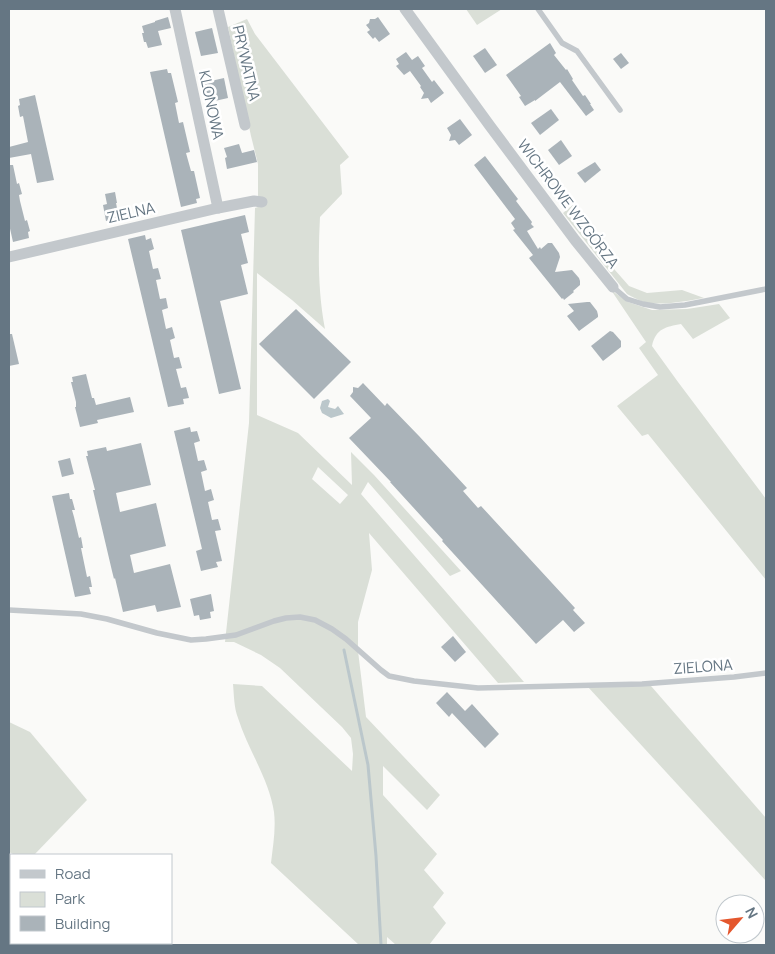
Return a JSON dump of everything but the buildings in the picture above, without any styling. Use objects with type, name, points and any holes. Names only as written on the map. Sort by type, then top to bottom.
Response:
[{"type":"street","name":"KLONOWA","points":[[175,9],[218,208]]},
{"type":"street","name":"PRYWATNA","points":[[218,9],[245,125]]},
{"type":"street","name":"WICHROWE WZGÓRZA","points":[[405,9],[570,234],[613,287]]},
{"type":"street","name":"ZIELNA","points":[[9,258],[218,208],[254,201],[262,202]]},
{"type":"lane","points":[[538,9],[562,43],[577,51],[620,110]]},
{"type":"lane","name":"WICHROWE WZGÓRZA","points":[[613,287],[626,298],[660,307],[685,305],[766,289]]},
{"type":"lane","name":"ZIELONA","points":[[9,610],[81,614],[190,640],[236,635],[286,618],[315,620],[332,628],[389,676],[414,681],[478,688],[642,684],[766,673]]},
{"type":"green space","points":[[466,9],[502,9],[477,25]]},
{"type":"green space","points":[[247,19],[255,34],[349,157],[340,165],[342,194],[320,217],[319,273],[325,329],[257,273],[257,415],[298,433],[352,485],[351,452],[374,475],[461,571],[450,576],[368,482],[361,494],[524,682],[498,683],[369,533],[372,570],[358,622],[358,651],[366,717],[440,795],[427,810],[383,766],[383,795],[437,854],[424,870],[444,893],[433,907],[446,923],[429,945],[396,945],[387,937],[387,945],[359,945],[271,863],[275,825],[274,812],[268,788],[242,730],[234,701],[233,684],[262,686],[352,771],[353,754],[351,738],[342,727],[280,668],[261,655],[234,642],[225,642],[249,423],[255,208],[258,207],[258,164],[228,27]],"holes":[[[318,467],[348,495],[340,504],[312,479]]]},
{"type":"green space","points":[[574,204],[592,241],[629,286],[647,293],[682,290],[704,298],[672,303],[648,303],[627,294],[563,213]]},
{"type":"green space","points":[[611,290],[628,302],[652,310],[687,309],[719,304],[730,318],[693,339],[681,324],[662,329],[656,335],[652,346],[766,499],[766,580],[648,434],[642,436],[617,406],[658,375],[639,348],[646,342]]},
{"type":"green space","points":[[651,686],[766,818],[766,881],[588,687]]},
{"type":"green space","points":[[9,722],[30,732],[87,800],[35,854],[13,854],[9,852]]},
{"type":"shaded area","points":[[328,399],[330,401],[328,407],[335,409],[338,406],[344,414],[331,418],[322,413],[320,408],[322,401]]},
{"type":"waterway","points":[[344,650],[368,765],[381,945]]}]
